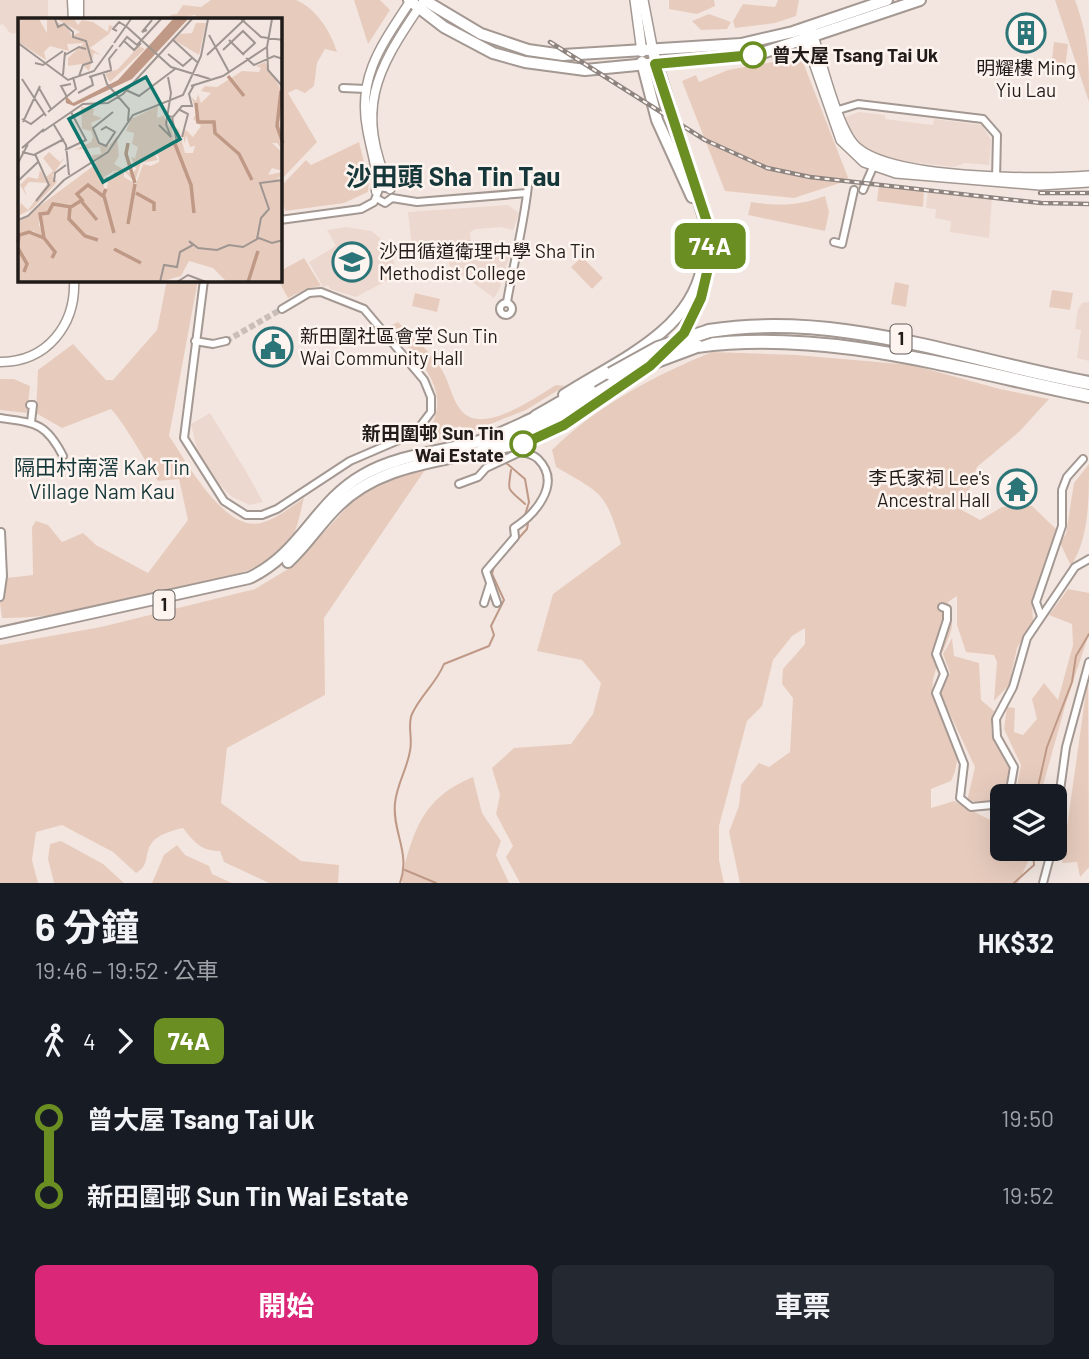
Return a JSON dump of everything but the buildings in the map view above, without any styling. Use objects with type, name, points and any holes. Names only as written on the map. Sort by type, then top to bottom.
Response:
[{"type":"highway","name":"1","points":[[536,417],[658,348],[709,331],[756,326],[892,338],[1089,383]]},
{"type":"highway","name":"1","points":[[482,451],[537,428],[646,365],[697,346],[757,341],[865,351],[956,366],[1089,396]]},
{"type":"main road","points":[[482,451],[517,449],[564,425],[650,366],[674,345],[697,310],[709,264],[708,225],[655,64],[647,52],[635,0]]},
{"type":"main road","points":[[536,417],[674,322],[689,303],[699,279],[703,245],[697,210],[657,120],[642,65],[647,52],[643,0]]},
{"type":"main road","points":[[416,1],[477,45],[520,61],[585,69],[753,55],[887,0]]},
{"type":"main road","points":[[416,1],[471,30],[528,50],[563,55],[738,45],[808,34],[920,0]]},
{"type":"main road","points":[[808,34],[841,140],[850,151],[873,167],[896,173],[996,179],[1089,176]]},
{"type":"main road","points":[[834,112],[849,139],[876,161],[1040,185],[1089,182]]},
{"type":"main road","name":"1","points":[[2,633],[225,586],[249,578],[281,560],[331,499],[363,474],[404,458],[488,438],[536,417]]},
{"type":"main road","name":"1","points":[[2,633],[252,584],[290,560],[337,506],[360,487],[404,468],[482,451]]},
{"type":"street","points":[[72,0],[73,18]]},
{"type":"street","points":[[79,0],[79,18]]},
{"type":"street","points":[[416,1],[386,56],[374,93],[374,127],[391,193],[385,203],[376,195],[376,172],[365,119],[366,89],[376,52],[416,1]]},
{"type":"street","points":[[343,88],[366,89]]},
{"type":"street","points":[[834,112],[858,104],[983,119],[997,135],[996,179]]},
{"type":"street","points":[[863,190],[873,167]]},
{"type":"street","points":[[507,302],[528,175]]},
{"type":"street","points":[[282,220],[361,209],[383,186],[391,193],[417,202],[527,193]]},
{"type":"street","points":[[834,242],[842,244],[854,190]]},
{"type":"street","points":[[0,362],[32,356],[56,338],[70,314],[74,282]]},
{"type":"street","points":[[204,282],[184,438],[195,459],[228,505],[241,514],[262,515],[282,506],[365,453],[415,433],[429,419],[431,397],[424,380],[372,316],[355,304],[314,292],[282,309]]},
{"type":"street","points":[[195,341],[213,344],[226,341]]},
{"type":"street","points":[[30,405],[31,422]]},
{"type":"street","points":[[0,418],[31,422],[49,432],[63,457]]},
{"type":"street","points":[[458,484],[478,477],[486,468],[517,449],[533,455],[541,463],[546,476],[546,495],[527,522],[514,528],[515,537],[488,568],[486,576],[497,603]]},
{"type":"street","points":[[1041,616],[1036,602],[1062,526],[1062,490],[1068,477],[1083,459]]},
{"type":"street","points":[[0,597],[3,576],[1,532]]},
{"type":"street","points":[[1011,784],[1014,764],[998,737],[995,722],[1013,687],[1023,646],[1074,567],[1089,559]]},
{"type":"street","points":[[484,603],[490,584]]},
{"type":"street","points":[[942,607],[947,610],[948,617],[936,654],[944,672],[936,693],[964,763],[960,796],[964,804],[971,807],[990,805]]},
{"type":"street","points":[[1061,784],[1066,747],[1089,662]]},
{"type":"street","points":[[1043,883],[1049,861]]},
{"type":"shaded area","points":[[0,0],[48,0],[48,18],[18,18],[18,34],[10,33],[3,24],[0,25]]},
{"type":"shaded area","points":[[211,0],[296,0],[310,9],[327,29],[337,52],[325,49],[317,63],[314,86],[305,93],[296,89],[288,93],[317,142],[282,179],[282,18],[196,18],[196,15],[174,18],[170,15],[177,14],[183,5],[201,7]]},
{"type":"shaded area","points":[[354,0],[380,0],[390,10],[368,44]]},
{"type":"shaded area","points":[[669,0],[714,0],[715,6],[697,14],[669,9]]},
{"type":"shaded area","points":[[778,0],[799,0],[796,16],[775,23],[735,28],[733,21],[743,4],[775,7]]},
{"type":"shaded area","points":[[1055,0],[1075,0],[1087,50],[1089,102]]},
{"type":"shaded area","points":[[709,14],[731,22],[727,29],[701,30],[692,21]]},
{"type":"shaded area","points":[[1054,42],[1068,44],[1065,69],[1051,67]]},
{"type":"shaded area","points":[[801,57],[849,180],[794,198],[725,191],[682,81],[696,75],[699,82],[728,70]]},
{"type":"shaded area","points":[[859,112],[885,115],[885,119],[933,125],[934,119],[982,125],[991,140],[989,165],[965,163],[954,167],[901,161],[878,155],[862,145],[850,129],[846,117]]},
{"type":"shaded area","points":[[359,142],[369,182],[368,192],[344,203],[285,211],[282,185],[306,160],[311,165]]},
{"type":"shaded area","points":[[879,185],[924,189],[923,207],[877,201]]},
{"type":"shaded area","points":[[928,189],[992,197],[989,238],[950,232],[951,221],[935,218],[936,209],[926,208]]},
{"type":"shaded area","points":[[825,196],[829,212],[825,231],[748,215],[751,202],[788,204]]},
{"type":"shaded area","points":[[508,205],[519,213],[513,230],[501,227],[476,229],[470,232],[471,245],[412,248],[408,212]]},
{"type":"shaded area","name":"沙田循道衛理中學 Sha Tin Methodist College","points":[[346,227],[371,231],[389,245],[394,263],[388,280],[356,297],[330,289],[328,285],[323,287],[309,262],[336,246],[327,230]]},
{"type":"shaded area","points":[[506,245],[511,250],[494,298],[449,265],[449,251]]},
{"type":"shaded area","points":[[582,257],[603,278],[592,289],[571,267]]},
{"type":"shaded area","points":[[304,258],[321,286],[308,288],[288,298],[279,282],[282,282],[282,270]]},
{"type":"shaded area","points":[[167,282],[198,282],[169,436],[208,493],[234,517],[247,523],[267,521],[304,498],[293,536],[284,548],[265,562],[226,577],[66,613],[2,618],[0,602],[6,578],[33,575],[32,527],[36,521],[48,525],[62,542],[83,533],[96,545],[148,573],[188,520],[179,479],[158,481],[111,409],[62,428],[36,413],[38,370],[73,344],[106,380],[113,380],[157,330]]},
{"type":"shaded area","points":[[895,282],[909,285],[906,307],[891,304]]},
{"type":"shaded area","points":[[1052,290],[1073,293],[1070,310],[1049,307]]},
{"type":"shaded area","points":[[415,293],[440,299],[437,312],[412,306]]},
{"type":"shaded area","points":[[1089,302],[1089,361],[1077,358],[1081,330],[1075,329],[1078,309],[1082,303]]},
{"type":"shaded area","points":[[398,322],[438,363],[457,405],[469,417],[494,417],[522,406],[556,385],[565,386],[526,410],[470,432],[459,426],[446,439],[433,441],[427,433],[435,417],[435,389],[421,363],[390,326]]},
{"type":"shaded area","points":[[712,352],[796,355],[912,365],[1049,399],[1020,431],[977,467],[962,510],[980,520],[1002,507],[1032,506],[1056,529],[1032,601],[1033,621],[1017,648],[1009,685],[994,701],[997,662],[994,655],[966,652],[957,625],[957,596],[948,602],[951,631],[933,684],[936,704],[951,735],[957,756],[951,781],[931,789],[931,808],[954,801],[990,820],[990,861],[1028,861],[1018,883],[740,883],[729,832],[739,806],[741,785],[759,763],[769,767],[790,752],[793,698],[782,684],[783,669],[805,644],[805,628],[792,636],[773,660],[762,706],[747,721],[719,826],[719,860],[724,883],[520,883],[506,857],[513,846],[496,814],[500,795],[492,768],[514,748],[571,744],[593,714],[601,683],[582,660],[537,651],[553,594],[621,544],[606,504],[584,483],[556,467],[552,450],[606,406],[669,371]]},
{"type":"shaded area","points":[[0,379],[14,379],[30,386],[27,413],[0,410]]},
{"type":"shaded area","points":[[210,413],[263,502],[250,505],[232,497],[221,486],[197,450],[191,424]]},
{"type":"shaded area","points":[[1089,464],[1085,531],[1071,566],[1060,543],[1066,534],[1074,483]]},
{"type":"shaded area","points":[[427,467],[324,618],[325,695],[227,748],[221,803],[301,861],[339,865],[338,883],[269,883],[224,862],[220,851],[198,845],[183,828],[157,838],[148,850],[142,868],[136,873],[113,852],[62,825],[36,832],[32,860],[38,883],[0,883],[0,645],[101,627],[255,589],[293,566],[351,503],[375,485]]},
{"type":"shaded area","points":[[1068,589],[1089,593],[1089,634],[1043,784],[1017,784],[1021,765],[1004,729],[1007,707],[1015,708],[1014,732],[1023,735],[1037,719],[1032,699],[1044,683],[1058,700],[1073,645],[1072,624],[1049,615]]},
{"type":"shaded area","points":[[952,638],[954,656],[979,663],[981,700],[994,711],[991,728],[993,737],[1010,771],[1009,784],[990,784],[990,801],[967,801],[975,767],[940,693],[950,673],[943,654]]},
{"type":"shaded area","points":[[1088,677],[1089,867],[1080,877],[1077,862],[1062,863],[1067,861],[1067,827]]},
{"type":"shaded area","points":[[473,777],[482,813],[501,841],[496,855],[509,883],[403,883],[401,880],[410,846],[422,818],[442,795]]},
{"type":"shaded area","points":[[61,841],[103,864],[124,883],[54,883],[48,859],[50,844]]},
{"type":"shaded area","points":[[177,845],[185,855],[209,866],[212,874],[232,883],[152,883],[164,855]]},
{"type":"waterway","points":[[505,462],[525,479],[529,502],[525,515]]},
{"type":"waterway","points":[[511,470],[510,489],[525,504]]},
{"type":"waterway","points":[[500,559],[527,529],[528,523]]},
{"type":"waterway","points":[[400,883],[403,862],[395,803],[410,751],[411,718],[444,664],[489,646],[494,635],[491,626],[504,600],[492,574],[494,566]]},
{"type":"waterway","points":[[1039,784],[1047,747],[1072,682],[1076,656],[1089,634]]},
{"type":"waterway","points":[[1014,883],[1034,865],[1034,861]]},
{"type":"waterway","points":[[405,870],[436,883]]},
{"type":"tunnel","points":[[226,341],[282,309]]},
{"type":"railway","points":[[550,42],[705,140],[767,168],[810,177],[1041,203],[1089,204]]},
{"type":"railway","points":[[1040,193],[1089,193]]},
{"type":"bus line","name":"74A","points":[[523,444],[564,425],[650,366],[684,333],[697,310],[708,276],[709,234],[706,216],[655,64],[753,55]]},
{"type":"place","name":"明耀樓 Ming Yiu Lau","points":[[1026,33]]},
{"type":"place","name":"曾大屋 Tsang Tai Uk","points":[[753,55]]},
{"type":"place","name":"沙田循道衛理中學 Sha Tin Methodist College","points":[[352,262]]},
{"type":"place","name":"新田圍社區會堂 Sun Tin Wai Community Hall","points":[[273,347]]},
{"type":"place","name":"新田圍邨 Sun Tin Wai Estate","points":[[523,444]]},
{"type":"place","name":"李氏家祠 Lee's Ancestral Hall","points":[[1017,489]]},
{"type":"district","name":"沙田頭 Sha Tin Tau","points":[[453,177]]},
{"type":"district","name":"隔田村南滘 Kak Tin Village Nam Kau","points":[[102,480]]}]
